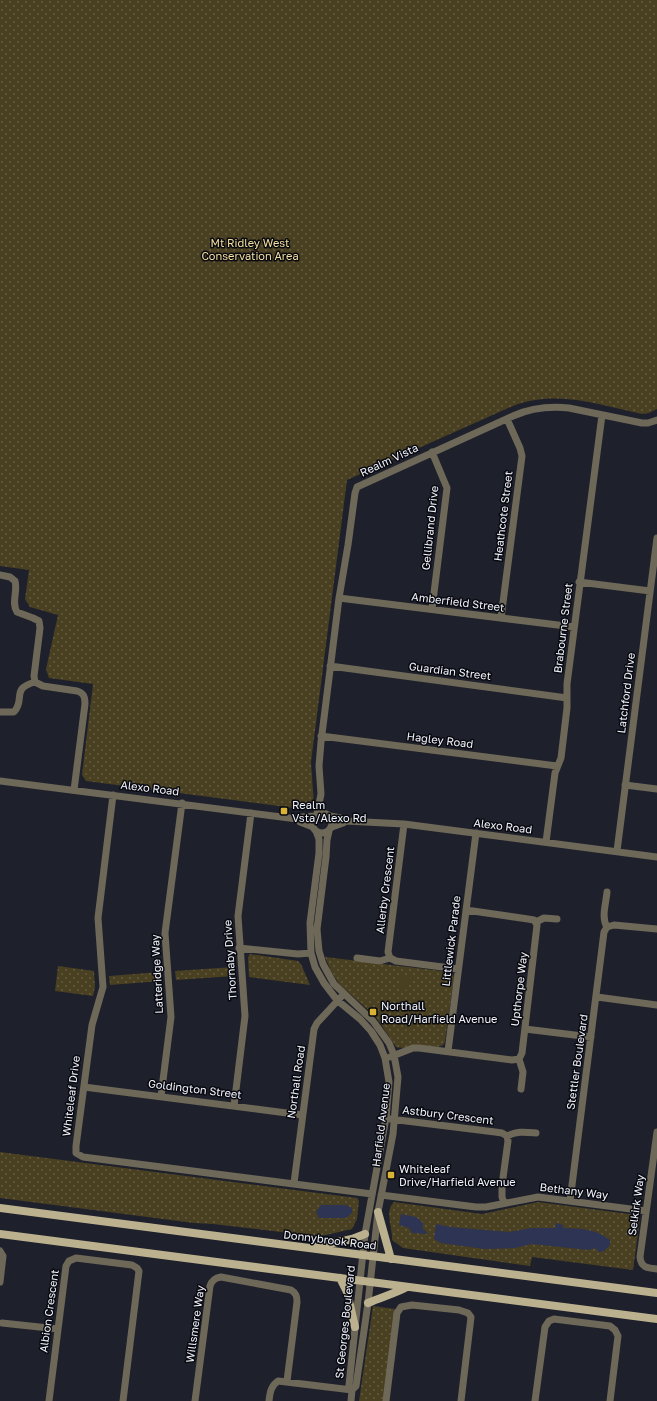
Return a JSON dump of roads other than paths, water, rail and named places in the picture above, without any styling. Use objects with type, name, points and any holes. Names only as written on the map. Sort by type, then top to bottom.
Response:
[{"type":"main road","name":"Donnybrook Road","points":[[0,1208],[657,1293]]},
{"type":"main road","points":[[378,1212],[391,1259]]},
{"type":"main road","points":[[0,1234],[657,1319]]},
{"type":"main road","points":[[308,1248],[352,1239],[365,1234]]},
{"type":"main road","points":[[340,1278],[346,1292],[355,1327]]},
{"type":"main road","points":[[368,1302],[394,1294],[407,1287]]},
{"type":"street","name":"Realm Vista","points":[[329,816],[321,794],[319,766],[321,736],[339,598],[355,493],[358,487],[432,452],[532,409],[556,407],[642,423],[657,420]]},
{"type":"street","name":"Brabourne Street","points":[[546,842],[557,766],[561,758],[567,708],[566,684],[602,415]]},
{"type":"street","name":"Heathcote Street","points":[[501,618],[522,456],[507,419]]},
{"type":"street","name":"Gellibrand Drive","points":[[432,452],[447,488],[432,610]]},
{"type":"street","name":"Latchford Drive","points":[[617,851],[657,538]]},
{"type":"street","points":[[0,575],[10,577],[15,581],[14,605],[17,612],[39,621],[40,628],[34,676],[35,682]]},
{"type":"street","points":[[579,582],[650,591]]},
{"type":"street","name":"Amberfield Street","points":[[339,598],[574,628]]},
{"type":"street","name":"Guardian Street","points":[[330,666],[567,698]]},
{"type":"street","points":[[0,712],[14,712],[17,709],[20,691],[26,684],[35,682],[43,686],[82,693],[85,697],[85,704],[74,790]]},
{"type":"street","name":"Hagley Road","points":[[321,736],[557,766]]},
{"type":"street","name":"Alexo Road","points":[[0,781],[297,819],[316,815]]},
{"type":"street","points":[[625,784],[657,789]]},
{"type":"street","name":"Realm Vista","points":[[316,815],[321,794]]},
{"type":"street","name":"Whiteleaf Drive","points":[[113,795],[98,918],[103,987],[92,1025],[76,1153],[79,1155],[372,1194]]},
{"type":"street","name":"Latteridge Way","points":[[161,1096],[171,1018],[165,933],[182,804]]},
{"type":"street","name":"Thornaby Drive","points":[[234,1106],[245,1016],[239,948],[238,916],[251,813]]},
{"type":"street","points":[[316,815],[329,816],[331,820],[331,829],[321,834],[314,829],[312,821],[316,815]]},
{"type":"street","name":"Alexo Road","points":[[329,816],[341,818],[346,821],[404,824],[657,857]]},
{"type":"street","name":"Alexo Road","points":[[297,819],[314,829]]},
{"type":"street","name":"Alexo Road","points":[[331,829],[346,821]]},
{"type":"street","name":"Allerby Crescent","points":[[390,958],[388,952],[404,824]]},
{"type":"street","name":"Harfield Avenue","points":[[314,829],[319,839],[319,853],[310,924],[311,953],[315,967],[324,983],[337,1000],[360,1019],[371,1031],[380,1045],[385,1058],[389,1082],[386,1118],[365,1234],[363,1255]]},
{"type":"street","name":"Harfield Avenue","points":[[331,829],[327,840],[318,918],[318,944],[323,964],[329,976],[344,994],[381,1030],[394,1055],[398,1077],[387,1170],[378,1212],[373,1256]]},
{"type":"street","name":"Littlewick Parade","points":[[448,1051],[476,833]]},
{"type":"street","name":"Stettler Boulevard","points":[[570,1201],[590,1037],[597,997],[604,932],[608,927],[604,919],[607,903],[607,892]]},
{"type":"street","points":[[466,910],[528,919],[536,922],[544,918],[557,919]]},
{"type":"street","name":"Upthorpe Way","points":[[521,1089],[523,1072],[519,1059],[522,1053],[538,929],[536,922]]},
{"type":"street","points":[[608,927],[619,925],[657,929]]},
{"type":"street","points":[[239,948],[298,954],[311,953]]},
{"type":"street","points":[[357,958],[380,961],[390,958],[396,962],[458,969]]},
{"type":"street","name":"Northall Road","points":[[294,1183],[314,1029],[316,1023],[344,994]]},
{"type":"street","points":[[597,997],[657,1005]]},
{"type":"street","points":[[525,1028],[590,1037]]},
{"type":"street","points":[[385,1058],[413,1048],[448,1051],[512,1060],[519,1059]]},
{"type":"street","name":"Goldington Street","points":[[84,1086],[302,1115]]},
{"type":"street","name":"Astbury Crescent","points":[[386,1118],[502,1133],[507,1136]]},
{"type":"street","name":"Astbury Crescent","points":[[507,1136],[521,1131],[536,1133]]},
{"type":"street","name":"Selkirk Way","points":[[657,1132],[640,1252],[640,1261],[642,1264],[645,1267],[657,1269]]},
{"type":"street","name":"Astbury Crescent","points":[[504,1203],[502,1192],[508,1141],[507,1136]]},
{"type":"street","name":"Bethany Way","points":[[381,1195],[476,1207],[538,1197],[646,1211]]},
{"type":"street","points":[[0,1251],[3,1256],[0,1282]]},
{"type":"street","name":"St Georges Boulevard","points":[[351,1401],[352,1390],[349,1385],[363,1255]]},
{"type":"street","name":"St Georges Boulevard","points":[[352,1390],[356,1386],[373,1256]]},
{"type":"street","name":"Albion Crescent","points":[[49,1401],[66,1266],[71,1260],[76,1258],[132,1265],[137,1268],[139,1273],[123,1401]]},
{"type":"street","name":"Willsmere Way","points":[[195,1401],[210,1286],[212,1281],[217,1278],[291,1290],[295,1292],[297,1299],[287,1381]]},
{"type":"street","points":[[386,1401],[397,1312],[401,1307],[412,1305],[460,1310],[468,1313],[471,1317],[472,1321],[461,1401]]},
{"type":"street","points":[[535,1401],[545,1327],[549,1320],[554,1319],[610,1326],[616,1330],[618,1336],[610,1401]]},
{"type":"street","points":[[1,1321],[58,1328]]},
{"type":"street","points":[[269,1401],[271,1390],[274,1384],[278,1381],[352,1390]]},
{"type":"water","points":[[321,1205],[346,1205],[352,1208],[352,1213],[346,1218],[319,1218],[316,1212]]},
{"type":"water","points":[[401,1214],[416,1217],[423,1223],[423,1229],[427,1232],[427,1234],[412,1233],[409,1228],[399,1225]]},
{"type":"water","points":[[556,1223],[563,1225],[563,1228],[588,1230],[599,1233],[610,1240],[610,1245],[604,1251],[599,1252],[595,1248],[589,1250],[532,1244],[515,1248],[484,1249],[441,1243],[434,1239],[436,1224],[450,1227],[509,1232],[532,1228],[555,1228]]},
{"type":"place","name":"Realm Vsta/Alexo Rd","points":[[284,811]]},
{"type":"place","name":"Northall Road/Harfield Avenue","points":[[373,1012]]},
{"type":"place","name":"Whiteleaf Drive/Harfield Avenue","points":[[391,1175]]},
{"type":"park label","name":"Mt Ridley West Conservation Area","points":[[250,249]]}]
